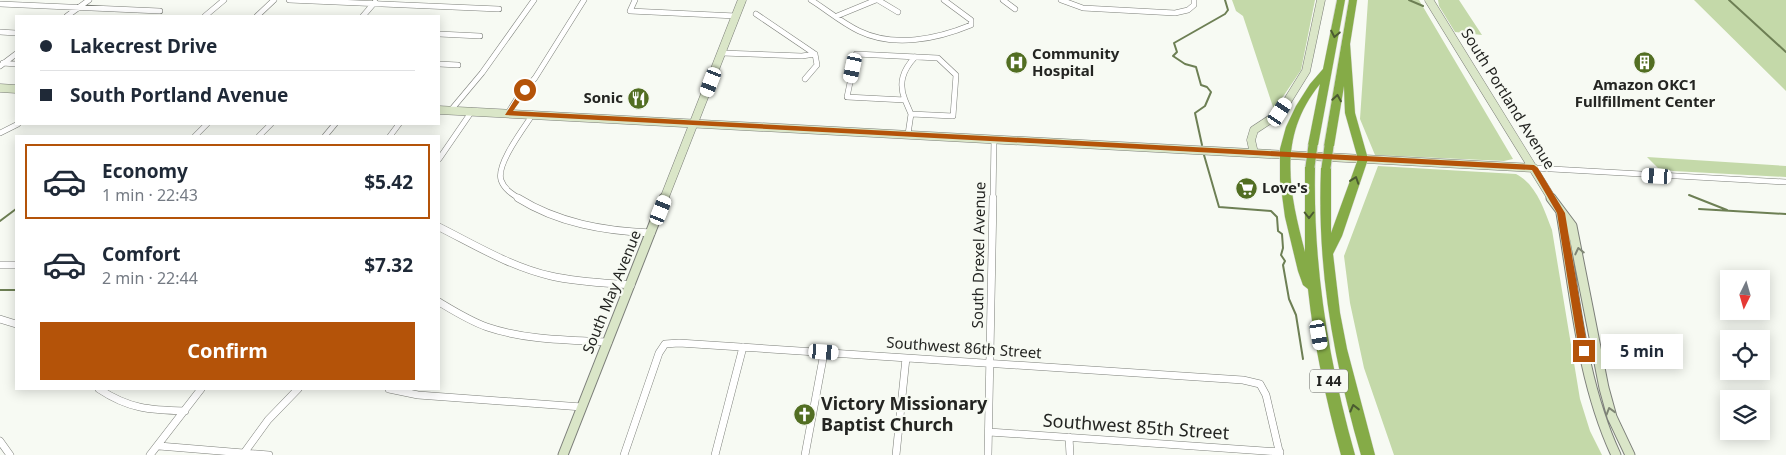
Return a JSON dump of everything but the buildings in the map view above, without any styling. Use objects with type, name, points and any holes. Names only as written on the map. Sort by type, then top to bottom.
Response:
[{"type":"highway","name":"I 44","points":[[1341,0],[1310,167],[1309,226],[1315,305],[1324,362],[1348,455]]},
{"type":"highway","name":"I 44","points":[[1354,0],[1326,168],[1326,255],[1344,368],[1368,455]]},
{"type":"highway","points":[[1326,255],[1336,236],[1363,159],[1350,113],[1346,44]]},
{"type":"highway","points":[[1315,305],[1299,254],[1287,183],[1285,154],[1293,120],[1317,80],[1328,69]]},
{"type":"main road","name":"South May Avenue","points":[[563,455],[742,0]]},
{"type":"main road","points":[[1254,153],[1251,140],[1254,130],[1280,112],[1306,71],[1321,0]]},
{"type":"main road","name":"South Portland Avenue","points":[[1430,0],[1561,213],[1572,226],[1577,243],[1604,388],[1612,416],[1630,455]]},
{"type":"main road","points":[[440,110],[1534,168]]},
{"type":"main road","name":"South Portland Avenue","points":[[1561,213],[1590,384],[1601,423],[1616,455]]},
{"type":"street","points":[[68,15],[89,0]]},
{"type":"street","points":[[206,15],[224,0]]},
{"type":"street","points":[[258,15],[274,0]]},
{"type":"street","points":[[288,0],[376,2],[499,9]]},
{"type":"street","points":[[451,110],[465,91],[482,74],[534,0]]},
{"type":"street","points":[[508,113],[518,97],[535,78],[584,0]]},
{"type":"street","points":[[635,0],[630,12],[736,16]]},
{"type":"street","points":[[811,0],[866,34],[886,38],[927,38],[972,24],[944,0]]},
{"type":"street","points":[[837,16],[877,0],[898,12]]},
{"type":"street","points":[[1003,0],[1014,9]]},
{"type":"street","points":[[1061,0],[1083,8],[1178,12],[1192,8],[1194,0]]},
{"type":"street","points":[[364,15],[376,2]]},
{"type":"street","points":[[0,4],[160,11]]},
{"type":"street","points":[[756,14],[815,54],[818,60],[816,68],[805,79]]},
{"type":"street","points":[[0,32],[15,32]]},
{"type":"street","points":[[440,34],[480,36]]},
{"type":"street","points":[[722,53],[802,56],[815,54]]},
{"type":"street","points":[[905,100],[847,97],[856,54],[938,58],[956,75],[953,116],[911,114]]},
{"type":"street","points":[[1,64],[15,55]]},
{"type":"street","points":[[908,134],[911,114],[901,92],[902,78],[905,68],[915,57]]},
{"type":"street","points":[[1,64],[15,64]]},
{"type":"street","points":[[440,64],[458,65]]},
{"type":"street","points":[[0,95],[8,88]]},
{"type":"street","points":[[440,158],[472,111]]},
{"type":"street","points":[[533,114],[504,162],[500,181],[503,188],[515,197],[570,221],[608,230],[651,233]]},
{"type":"street","points":[[0,132],[16,125]]},
{"type":"street","points":[[197,135],[206,125]]},
{"type":"street","points":[[261,135],[270,125]]},
{"type":"street","points":[[326,135],[334,125]]},
{"type":"street","name":"South Drexel Avenue","points":[[988,455],[994,139]]},
{"type":"street","points":[[1534,168],[1786,182]]},
{"type":"street","points":[[440,227],[517,265],[540,274],[572,280],[631,285]]},
{"type":"street","points":[[0,265],[15,265]]},
{"type":"street","points":[[440,303],[478,323],[507,332],[535,338],[608,342]]},
{"type":"street","points":[[0,319],[15,324]]},
{"type":"street","name":"Southwest 86th Street","points":[[624,455],[659,353],[665,344],[824,352],[1242,380],[1260,384],[1266,395],[1280,454]]},
{"type":"street","points":[[715,455],[743,347]]},
{"type":"street","points":[[805,455],[824,352]]},
{"type":"street","points":[[896,455],[906,358]]},
{"type":"street","points":[[100,390],[129,407],[184,411]]},
{"type":"street","points":[[150,455],[159,446],[200,390]]},
{"type":"street","points":[[244,453],[268,420],[297,390]]},
{"type":"street","points":[[395,390],[429,396],[582,408]]},
{"type":"street","name":"Southwest 85th Street","points":[[989,432],[1280,454]]},
{"type":"street","points":[[1069,437],[1070,455]]},
{"type":"street","points":[[0,441],[10,455]]},
{"type":"street","points":[[159,446],[269,455]]},
{"type":"green space","points":[[1232,0],[1315,0],[1301,70],[1274,110],[1243,16],[1236,11]]},
{"type":"green space","points":[[1368,0],[1419,0],[1513,159],[1504,161],[1375,155],[1360,119]]},
{"type":"green space","points":[[1438,0],[1459,0],[1482,35],[1455,32],[1439,6]]},
{"type":"green space","points":[[1694,0],[1786,0],[1786,91]]},
{"type":"green space","points":[[1647,157],[1786,166],[1786,177],[1673,171],[1658,168]]},
{"type":"green space","points":[[1378,166],[1516,174],[1529,184],[1542,206],[1552,230],[1580,399],[1590,431],[1602,455],[1394,455],[1364,368],[1350,303],[1344,256]]},
{"type":"waterway","points":[[1202,145],[1195,113],[1205,106],[1211,92],[1207,87],[1201,85],[1196,67],[1185,64],[1173,56],[1177,52],[1174,43],[1225,14],[1228,10],[1225,0]]},
{"type":"waterway","points":[[1409,0],[1423,6]]},
{"type":"waterway","points":[[1729,0],[1786,52]]},
{"type":"waterway","points":[[1204,155],[1219,207],[1271,211],[1277,217],[1278,231],[1282,234],[1283,248],[1281,255],[1285,261],[1283,265],[1289,299],[1296,315],[1303,359]]},
{"type":"waterway","points":[[1689,195],[1727,210]]},
{"type":"waterway","points":[[1699,209],[1786,214]]},
{"type":"waterway","points":[[0,221],[15,210]]},
{"type":"waterway","points":[[0,290],[15,290]]},
{"type":"place","name":"Amazon OKC1 Fullfillment Center","points":[[1645,62]]},
{"type":"place","name":"Community Hospital","points":[[1016,63]]},
{"type":"place","name":"Sonic","points":[[639,98]]},
{"type":"place","name":"Love's","points":[[1246,188]]},
{"type":"place","name":"Victory Missionary Baptist Church","points":[[805,414]]},
{"type":"route","points":[[525,90],[508,113],[1534,168],[1561,213],[1584,351]]}]
